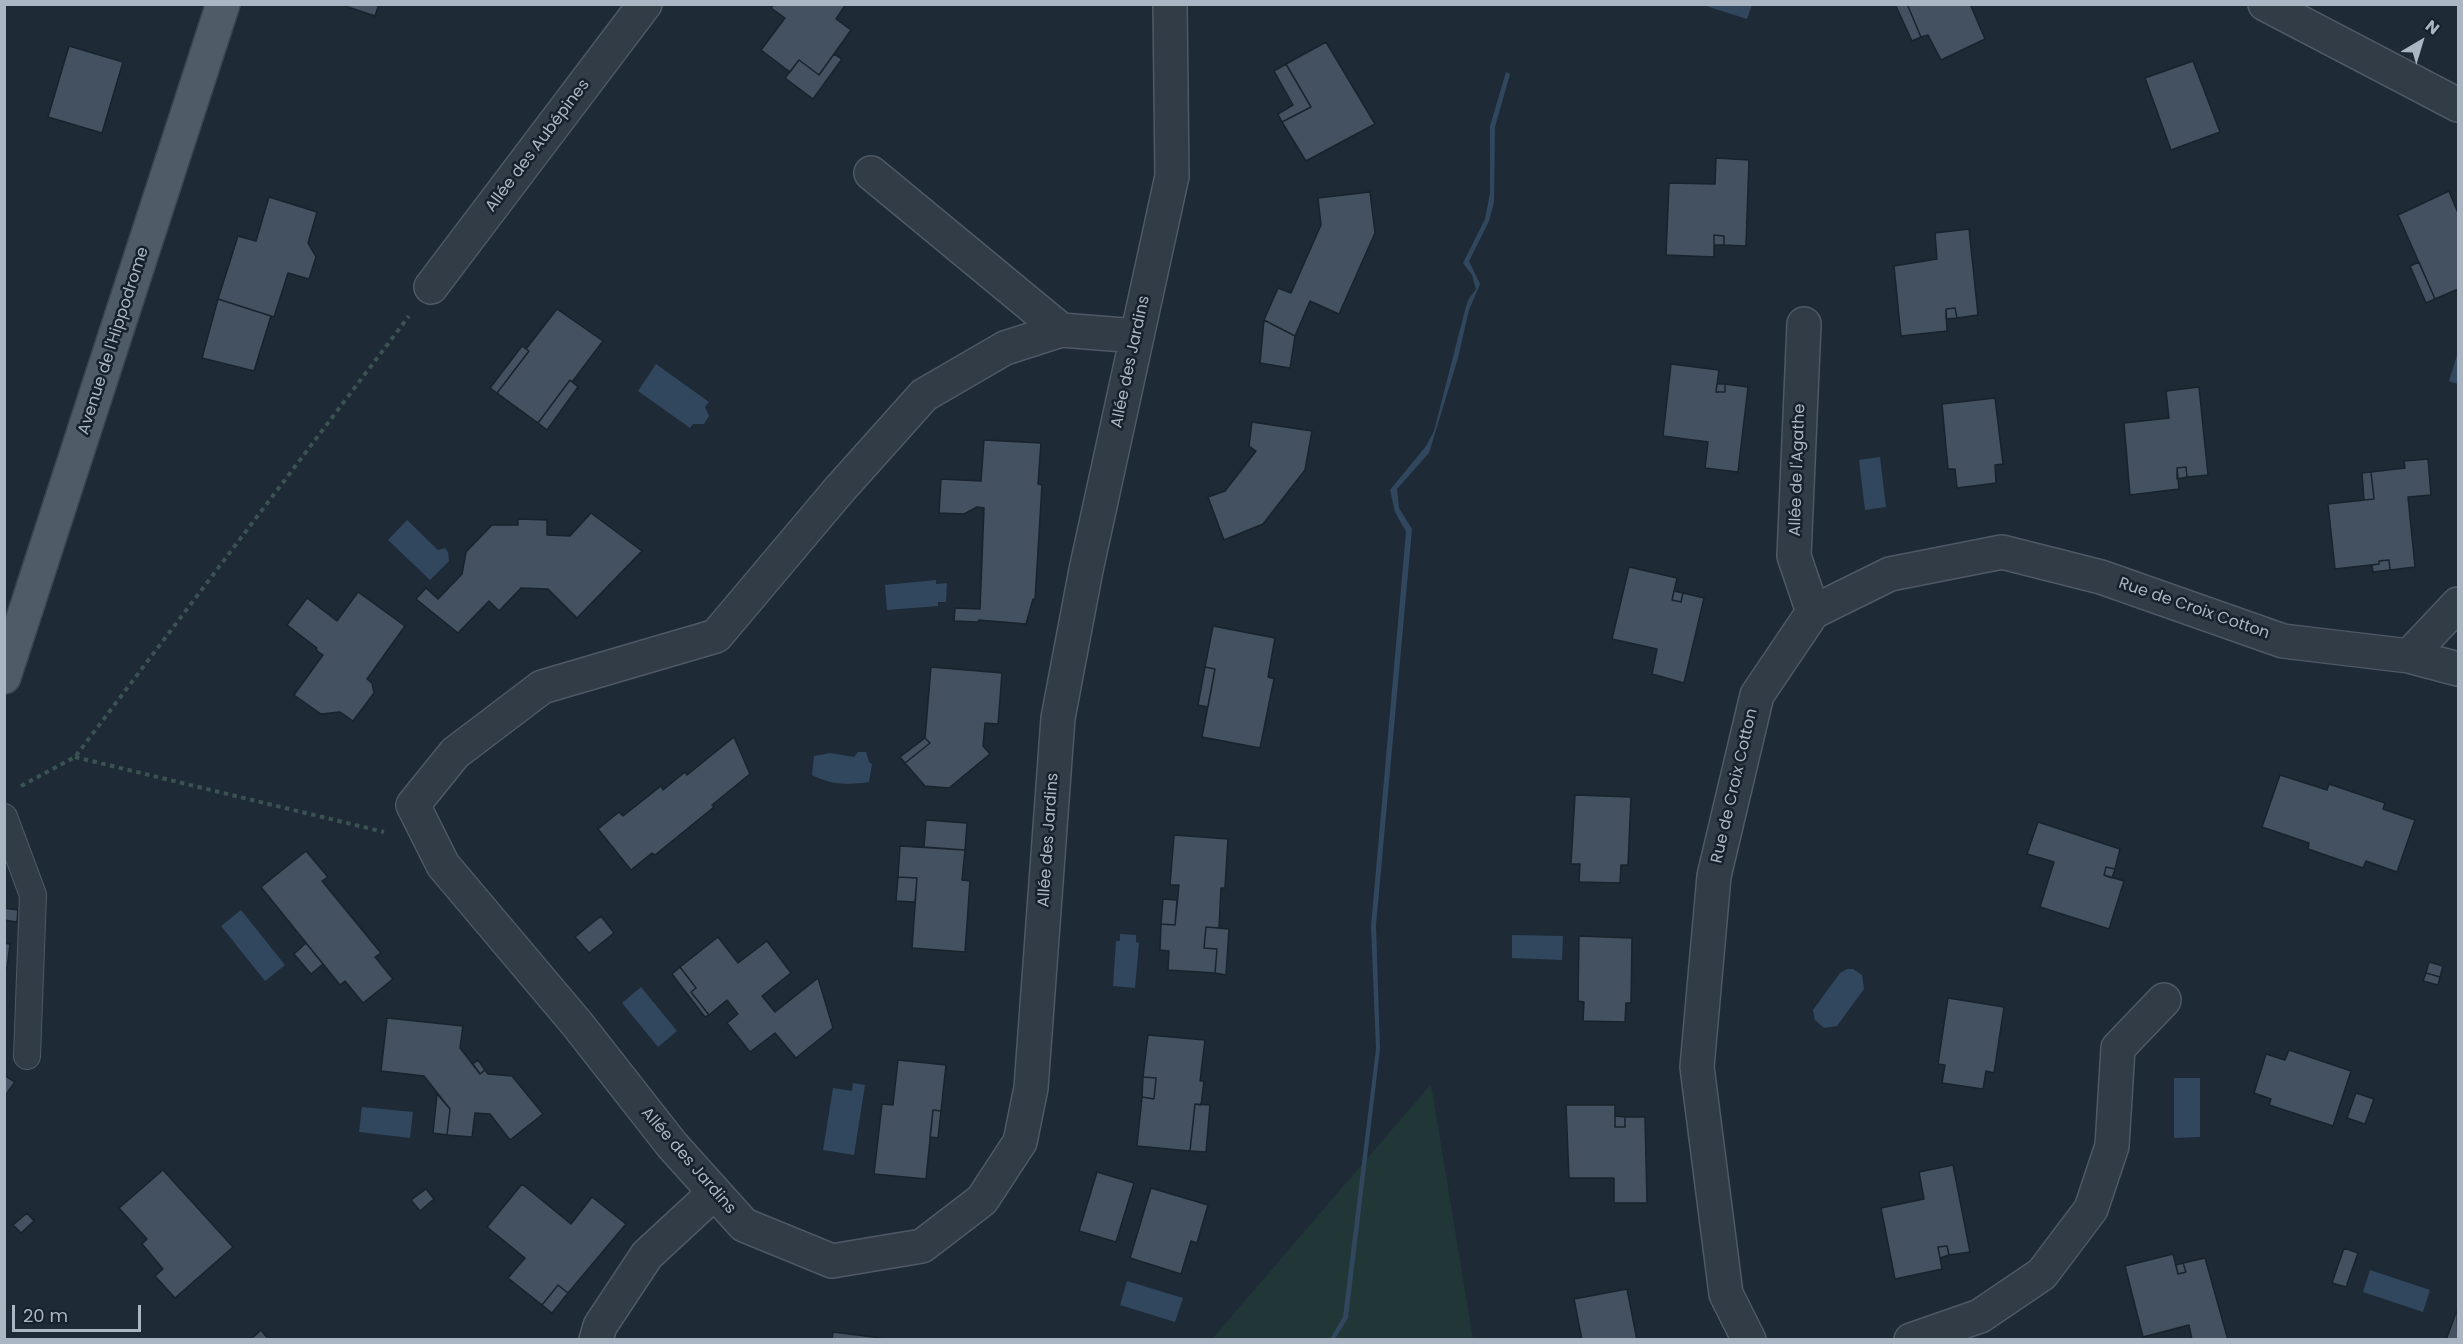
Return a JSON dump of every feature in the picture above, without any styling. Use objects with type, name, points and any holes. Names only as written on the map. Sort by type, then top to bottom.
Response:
[{"type":"main road","name":"Avenue de l'Hippodrome","points":[[4,677],[223,4]]},
{"type":"street","name":"Allée des Aubépines","points":[[431,287],[645,4]]},
{"type":"street","name":"Allée des Jardins","points":[[1061,330],[1005,348],[924,395],[839,490],[716,636],[542,687],[455,753],[413,805],[443,865],[578,1025],[672,1145],[714,1193],[744,1225],[832,1261],[922,1246],[982,1200],[1020,1142],[1031,1088],[1058,718],[1086,570],[1172,176],[1170,4]]},
{"type":"street","points":[[2265,4],[2458,105]]},
{"type":"street","points":[[871,173],[1061,330],[1137,336]]},
{"type":"street","name":"Allée de l'Agathe","points":[[1804,324],[1794,556],[1813,612]]},
{"type":"street","name":"Rue de Croix Cotton","points":[[1749,1340],[1726,1294],[1697,1067],[1714,876],[1756,695],[1813,612],[1890,574],[2002,552],[2101,577],[2283,640],[2409,656],[2458,669]]},
{"type":"street","points":[[2409,656],[2458,604]]},
{"type":"street","points":[[1911,1340],[1980,1316],[2042,1274],[2091,1209],[2112,1146],[2118,1048],[2164,1000]]},
{"type":"street","points":[[596,1340],[600,1326],[647,1255],[714,1193]]},
{"type":"lane","points":[[4,817],[33,895],[27,1056]]},
{"type":"path","points":[[15,789],[75,756],[431,287]]},
{"type":"path","points":[[75,756],[401,837],[428,834]]},
{"type":"green space","points":[[1431,1084],[1473,1339],[1212,1339]]},
{"type":"water","points":[[1703,5],[1752,5],[1747,19]]},
{"type":"water","points":[[1506,72],[1510,74],[1495,127],[1494,202],[1489,221],[1469,261],[1480,284],[1469,310],[1458,358],[1429,453],[1397,489],[1399,508],[1412,529],[1376,925],[1380,1049],[1348,1318],[1335,1339],[1330,1339],[1343,1317],[1376,1049],[1371,926],[1406,532],[1395,512],[1390,490],[1426,446],[1434,431],[1465,310],[1468,300],[1476,289],[1472,275],[1463,263],[1485,219],[1490,193],[1490,126]]},
{"type":"water","points":[[2458,356],[2458,384],[2449,381]]},
{"type":"water","points":[[656,364],[709,402],[705,407],[709,416],[704,424],[693,424],[690,428],[638,391]]},
{"type":"water","points":[[1880,457],[1886,507],[1865,510],[1859,460]]},
{"type":"water","points":[[407,520],[438,550],[445,548],[448,552],[449,561],[430,580],[388,540]]},
{"type":"water","points":[[936,580],[936,584],[947,583],[946,602],[938,602],[938,606],[887,610],[885,585]]},
{"type":"water","points":[[858,752],[866,752],[872,764],[869,782],[840,783],[826,781],[812,775],[814,756],[830,753],[854,757]]},
{"type":"water","points":[[241,910],[285,965],[265,981],[221,926]]},
{"type":"water","points":[[1120,934],[1136,935],[1136,942],[1139,943],[1135,988],[1113,986],[1116,941],[1120,941]]},
{"type":"water","points":[[1512,935],[1563,936],[1562,960],[1512,958]]},
{"type":"water","points":[[1853,969],[1862,975],[1864,989],[1837,1026],[1824,1028],[1815,1020],[1813,1010],[1840,973]]},
{"type":"water","points":[[641,987],[677,1031],[658,1047],[622,1003]]},
{"type":"water","points":[[2174,1078],[2200,1078],[2200,1137],[2174,1138]]},
{"type":"water","points":[[853,1083],[865,1085],[854,1155],[823,1150],[833,1088],[852,1091]]},
{"type":"water","points":[[362,1107],[413,1112],[410,1138],[359,1132]]},
{"type":"water","points":[[2370,1270],[2430,1290],[2423,1312],[2363,1292]]},
{"type":"water","points":[[1127,1281],[1183,1298],[1175,1322],[1120,1305]]},
{"type":"building","points":[[339,4],[379,4],[375,16]]},
{"type":"building","points":[[774,4],[846,4],[836,19],[851,30],[819,75],[799,60],[790,72],[761,50],[785,18],[771,8]]},
{"type":"building","points":[[1895,4],[1907,4],[1921,37],[1912,41]]},
{"type":"building","points":[[1907,4],[1970,4],[1985,39],[1941,60],[1928,35],[1921,37]]},
{"type":"building","points":[[1326,42],[1375,124],[1306,161],[1282,122],[1311,107],[1286,64]]},
{"type":"building","points":[[69,46],[123,62],[102,133],[48,117]]},
{"type":"building","points":[[834,54],[842,59],[813,99],[785,78],[799,60],[819,75]]},
{"type":"building","points":[[2193,61],[2220,132],[2171,150],[2145,78]]},
{"type":"building","points":[[1286,64],[1311,107],[1282,122],[1278,114],[1293,105],[1274,71]]},
{"type":"building","points":[[1716,158],[1749,160],[1746,246],[1724,245],[1724,236],[1714,235],[1714,257],[1666,255],[1669,183],[1715,184]]},
{"type":"building","points":[[2449,191],[2458,213],[2458,289],[2435,299],[2398,215]]},
{"type":"building","points":[[1370,192],[1375,233],[1339,314],[1310,301],[1295,336],[1264,320],[1278,288],[1291,293],[1321,225],[1318,198]]},
{"type":"building","points":[[269,197],[317,212],[308,243],[316,257],[309,279],[288,273],[274,317],[218,299],[238,236],[256,241]]},
{"type":"building","points":[[1969,229],[1978,315],[1957,318],[1955,308],[1946,309],[1947,331],[1901,336],[1894,266],[1937,259],[1935,233]]},
{"type":"building","points":[[1714,235],[1724,236],[1724,245],[1714,245]]},
{"type":"building","points":[[2419,262],[2435,299],[2426,303],[2410,266]]},
{"type":"building","points":[[218,299],[271,316],[254,371],[202,358]]},
{"type":"building","points":[[1955,308],[1957,318],[1946,319],[1946,309]]},
{"type":"building","points":[[557,309],[603,341],[538,423],[497,393],[529,351],[526,349]]},
{"type":"building","points":[[1264,320],[1295,336],[1290,368],[1260,363]]},
{"type":"building","points":[[522,346],[529,351],[497,393],[490,388]]},
{"type":"building","points":[[1671,364],[1719,370],[1716,392],[1725,392],[1725,384],[1748,387],[1738,472],[1705,468],[1708,442],[1663,436]]},
{"type":"building","points":[[570,380],[578,387],[547,430],[538,423]]},
{"type":"building","points":[[1717,384],[1725,384],[1725,392],[1716,392]]},
{"type":"building","points":[[2199,387],[2208,475],[2187,477],[2186,467],[2177,468],[2179,489],[2130,495],[2124,423],[2169,418],[2166,391]]},
{"type":"building","points":[[1995,398],[2003,464],[1995,465],[1996,483],[1957,488],[1955,469],[1948,469],[1942,404]]},
{"type":"building","points":[[1252,422],[1312,431],[1305,470],[1263,524],[1224,540],[1208,497],[1225,491],[1256,451],[1249,446]]},
{"type":"building","points":[[984,440],[1041,443],[1038,484],[1042,485],[1035,600],[1033,599],[1026,624],[979,620],[978,622],[954,621],[955,608],[980,609],[984,508],[977,507],[964,514],[939,513],[941,479],[981,481]]},
{"type":"building","points":[[2428,459],[2431,495],[2408,497],[2415,567],[2390,570],[2389,560],[2379,561],[2379,564],[2335,569],[2328,504],[2374,499],[2371,472],[2405,468],[2404,461]]},
{"type":"building","points":[[2186,467],[2187,477],[2177,479],[2177,468]]},
{"type":"building","points":[[2371,472],[2374,499],[2364,500],[2362,473]]},
{"type":"building","points":[[591,513],[642,551],[577,618],[548,589],[521,588],[499,611],[489,601],[458,633],[416,599],[426,588],[438,599],[462,574],[466,552],[492,525],[518,525],[518,519],[547,520],[547,535],[570,536]]},
{"type":"building","points":[[2389,560],[2390,570],[2373,572],[2372,565],[2379,564],[2379,561]]},
{"type":"building","points":[[1629,567],[1677,578],[1672,600],[1681,602],[1683,593],[1704,598],[1684,683],[1652,674],[1657,649],[1612,639]]},
{"type":"building","points":[[1674,591],[1683,593],[1681,602],[1672,600]]},
{"type":"building","points":[[358,592],[405,626],[367,679],[372,683],[374,693],[353,721],[340,712],[321,714],[294,695],[323,655],[287,625],[307,598],[337,621]]},
{"type":"building","points":[[1213,626],[1275,638],[1268,677],[1274,679],[1260,748],[1202,737],[1215,669],[1205,667]]},
{"type":"building","points":[[931,667],[1002,673],[998,724],[985,723],[983,746],[990,754],[949,788],[925,786],[905,763],[930,743],[925,738]]},
{"type":"building","points":[[1205,667],[1215,669],[1208,707],[1198,705]]},
{"type":"building","points":[[734,737],[750,774],[655,855],[652,853],[631,870],[598,829],[619,812],[623,816],[661,786],[663,790],[685,772],[687,775]]},
{"type":"building","points":[[925,738],[930,743],[905,763],[900,757]]},
{"type":"building","points":[[2280,775],[2327,790],[2329,784],[2385,803],[2383,809],[2415,820],[2397,872],[2366,861],[2363,868],[2308,849],[2309,843],[2262,827]]},
{"type":"building","points":[[1575,795],[1631,797],[1628,865],[1621,865],[1620,883],[1579,882],[1580,864],[1571,864]]},
{"type":"building","points":[[926,820],[967,823],[965,850],[924,847]]},
{"type":"building","points":[[2038,822],[2120,849],[2115,869],[2106,867],[2104,875],[2124,881],[2109,929],[2040,907],[2054,862],[2027,854]]},
{"type":"building","points":[[1174,835],[1228,839],[1225,888],[1221,888],[1219,928],[1206,927],[1204,948],[1217,949],[1215,973],[1168,970],[1169,951],[1160,950],[1161,924],[1175,925],[1179,885],[1170,885]]},
{"type":"building","points":[[900,846],[965,850],[962,880],[970,881],[965,952],[912,948],[917,878],[898,877]]},
{"type":"building","points":[[306,851],[328,877],[322,881],[381,953],[375,957],[393,979],[363,1003],[345,981],[340,985],[261,887]]},
{"type":"building","points":[[2106,867],[2115,869],[2112,878],[2104,875]]},
{"type":"building","points":[[898,877],[917,878],[915,902],[896,901]]},
{"type":"building","points":[[1163,899],[1177,900],[1175,925],[1161,924]]},
{"type":"building","points":[[4,908],[18,910],[17,922],[4,920]]},
{"type":"building","points":[[601,916],[614,933],[589,953],[575,937]]},
{"type":"building","points":[[1206,927],[1229,929],[1226,975],[1215,973],[1217,949],[1204,948]]},
{"type":"building","points":[[1579,936],[1632,938],[1631,1003],[1626,1003],[1625,1022],[1583,1021],[1584,1002],[1578,1001]]},
{"type":"building","points":[[718,937],[738,963],[767,941],[791,973],[762,996],[775,1012],[818,978],[833,1028],[796,1058],[775,1033],[750,1052],[727,1023],[738,1014],[727,1000],[709,1015],[691,992],[696,988],[680,967]]},
{"type":"building","points":[[4,943],[10,944],[7,968],[4,967]]},
{"type":"building","points":[[306,943],[323,964],[311,974],[294,954]]},
{"type":"building","points":[[2429,962],[2443,966],[2440,977],[2426,973]]},
{"type":"building","points":[[680,967],[696,988],[691,992],[709,1015],[705,1017],[672,974]]},
{"type":"building","points":[[2426,973],[2440,977],[2438,985],[2423,981]]},
{"type":"building","points":[[1948,998],[2004,1007],[1994,1073],[1986,1071],[1983,1089],[1942,1083],[1945,1065],[1938,1064]]},
{"type":"building","points":[[387,1018],[463,1026],[460,1048],[480,1074],[485,1070],[488,1074],[512,1076],[543,1114],[510,1140],[490,1114],[475,1113],[472,1137],[447,1135],[450,1109],[424,1076],[381,1071]]},
{"type":"building","points":[[1148,1035],[1205,1040],[1200,1081],[1204,1081],[1201,1105],[1195,1104],[1190,1151],[1137,1146],[1142,1097],[1154,1099],[1156,1078],[1143,1077]]},
{"type":"building","points":[[2289,1050],[2351,1071],[2333,1126],[2269,1105],[2271,1099],[2254,1093],[2266,1054],[2285,1060]]},
{"type":"building","points":[[478,1060],[485,1070],[480,1074],[473,1064]]},
{"type":"building","points":[[898,1060],[946,1065],[941,1111],[933,1110],[926,1179],[874,1174],[882,1104],[893,1105]]},
{"type":"building","points":[[4,1075],[15,1082],[4,1097]]},
{"type":"building","points":[[1143,1077],[1156,1078],[1154,1099],[1142,1097]]},
{"type":"building","points":[[2356,1093],[2374,1099],[2365,1124],[2347,1118]]},
{"type":"building","points":[[437,1094],[450,1109],[447,1135],[433,1133]]},
{"type":"building","points":[[1195,1104],[1210,1105],[1206,1152],[1190,1151]]},
{"type":"building","points":[[1566,1105],[1615,1105],[1615,1127],[1625,1127],[1625,1117],[1645,1117],[1647,1203],[1614,1203],[1614,1178],[1569,1178]]},
{"type":"building","points":[[933,1110],[941,1111],[938,1138],[930,1137]]},
{"type":"building","points":[[1615,1116],[1625,1117],[1625,1127],[1615,1127]]},
{"type":"building","points":[[1953,1165],[1970,1252],[1949,1255],[1947,1246],[1938,1247],[1942,1269],[1895,1279],[1881,1208],[1924,1199],[1919,1172]]},
{"type":"building","points":[[163,1170],[233,1247],[175,1298],[155,1276],[163,1269],[142,1244],[147,1239],[119,1208]]},
{"type":"building","points":[[1097,1172],[1134,1183],[1116,1242],[1079,1231]]},
{"type":"building","points":[[522,1184],[571,1224],[592,1197],[626,1224],[568,1293],[558,1285],[542,1305],[508,1278],[525,1258],[487,1227]]},
{"type":"building","points":[[1151,1188],[1208,1205],[1197,1243],[1191,1241],[1181,1274],[1130,1258]]},
{"type":"building","points":[[426,1189],[434,1199],[420,1211],[411,1200]]},
{"type":"building","points":[[27,1213],[34,1221],[21,1233],[13,1225]]},
{"type":"building","points":[[1947,1246],[1949,1255],[1940,1258],[1938,1247]]},
{"type":"building","points":[[2344,1248],[2358,1253],[2346,1287],[2332,1283]]},
{"type":"building","points":[[2173,1254],[2178,1274],[2186,1272],[2183,1263],[2205,1258],[2228,1340],[2192,1340],[2189,1325],[2143,1337],[2125,1266]]},
{"type":"building","points":[[2183,1263],[2186,1272],[2178,1274],[2176,1265]]},
{"type":"building","points":[[558,1285],[568,1293],[552,1313],[542,1305]]},
{"type":"building","points":[[1627,1289],[1637,1340],[1582,1340],[1574,1299]]},
{"type":"building","points":[[2457,1310],[2458,1340],[2446,1340]]},
{"type":"building","points":[[261,1330],[269,1340],[250,1340]]},
{"type":"building","points":[[833,1332],[881,1338],[881,1340],[832,1340]]}]
